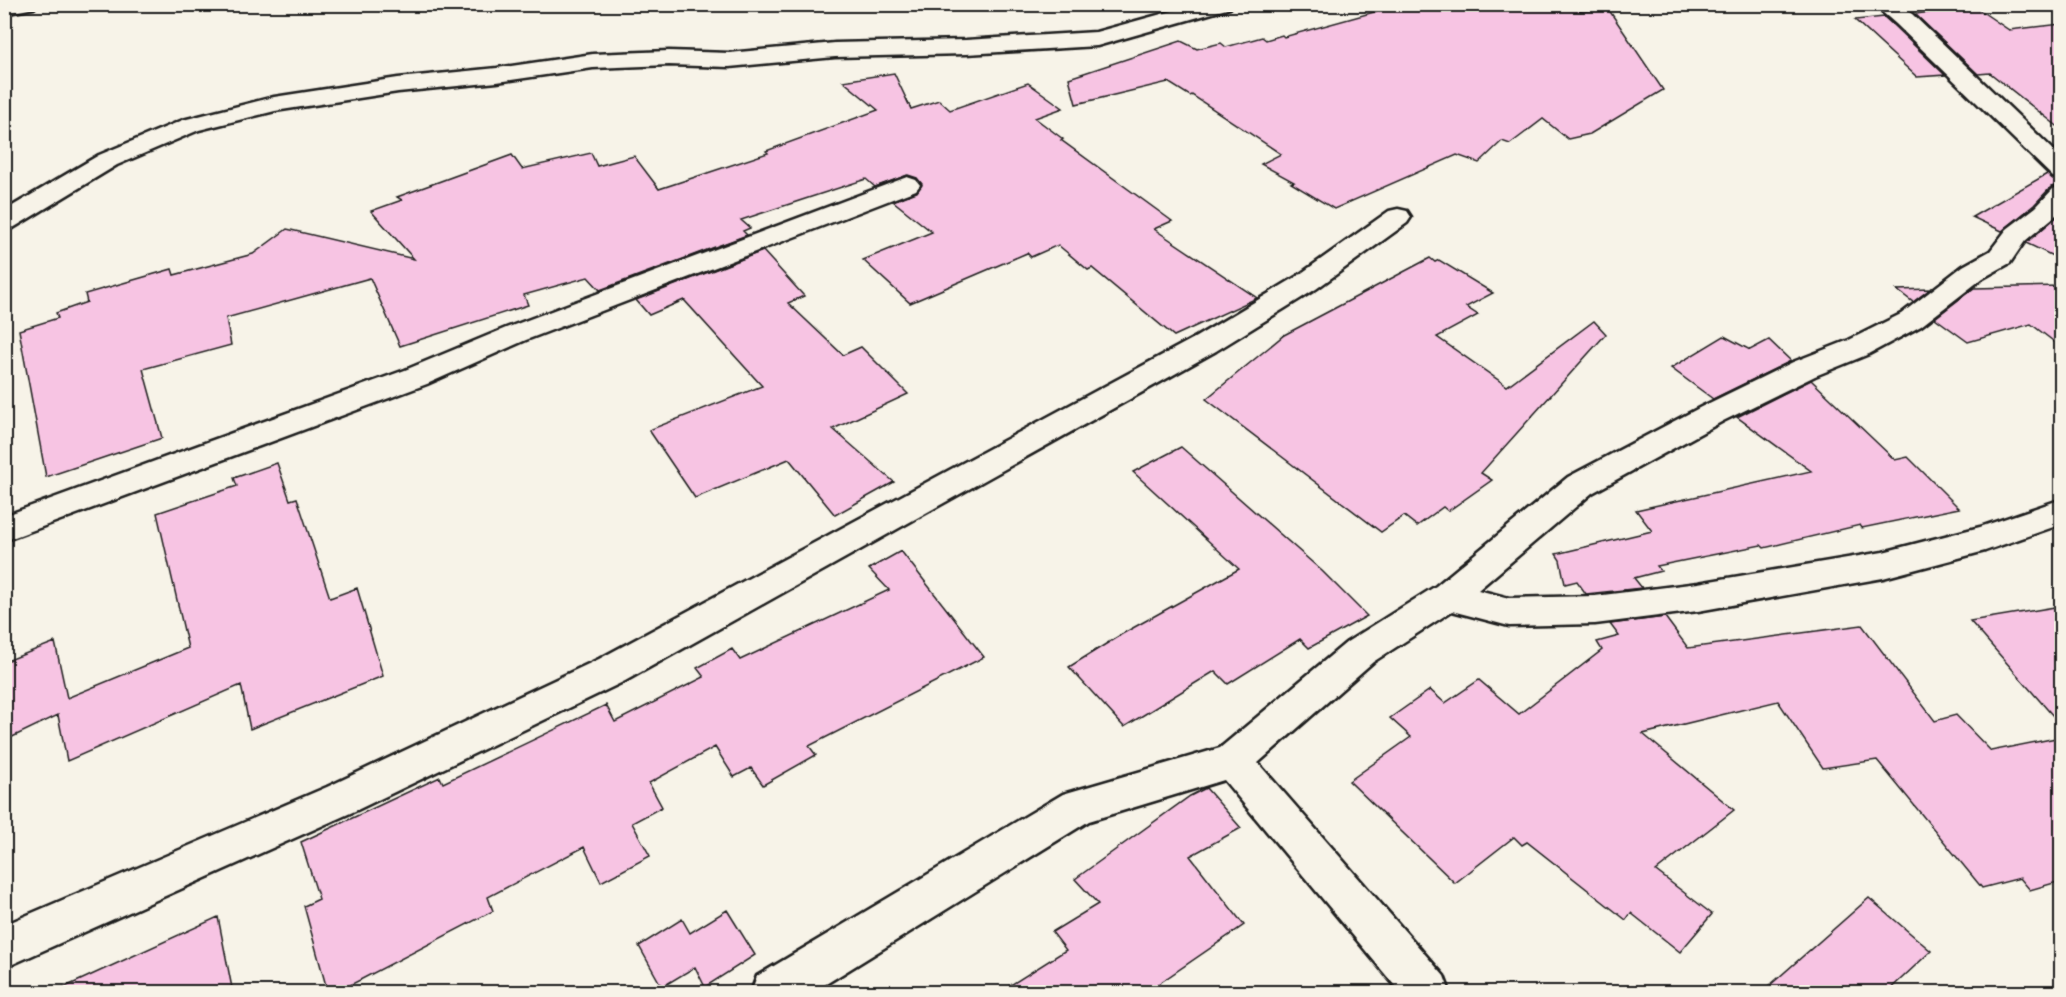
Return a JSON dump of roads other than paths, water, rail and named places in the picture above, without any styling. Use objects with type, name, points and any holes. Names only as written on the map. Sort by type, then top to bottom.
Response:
[{"type":"street","points":[[4,8],[27,4]]},
{"type":"street","points":[[4,222],[108,160],[191,125],[274,104],[398,85],[496,75],[593,61],[669,58],[729,60],[835,50],[966,47],[1098,39],[1223,4]]},
{"type":"street","points":[[1883,4],[1904,19],[2061,172]]},
{"type":"street","points":[[4,529],[416,377],[516,334],[908,184]]},
{"type":"street","points":[[773,993],[1077,807],[1232,761],[1360,652],[1448,596],[1580,485],[1712,414],[1804,369],[1859,347],[1911,320],[1973,272],[2000,257],[2016,235],[2045,213],[2061,194]]},
{"type":"street","points":[[4,947],[341,799],[612,670],[1206,344],[1306,283],[1398,217]]},
{"type":"street","points":[[1448,596],[1509,612],[1595,610],[1698,597],[1883,566],[1985,538],[2061,511]]},
{"type":"street","points":[[1232,761],[1428,993]]}]
